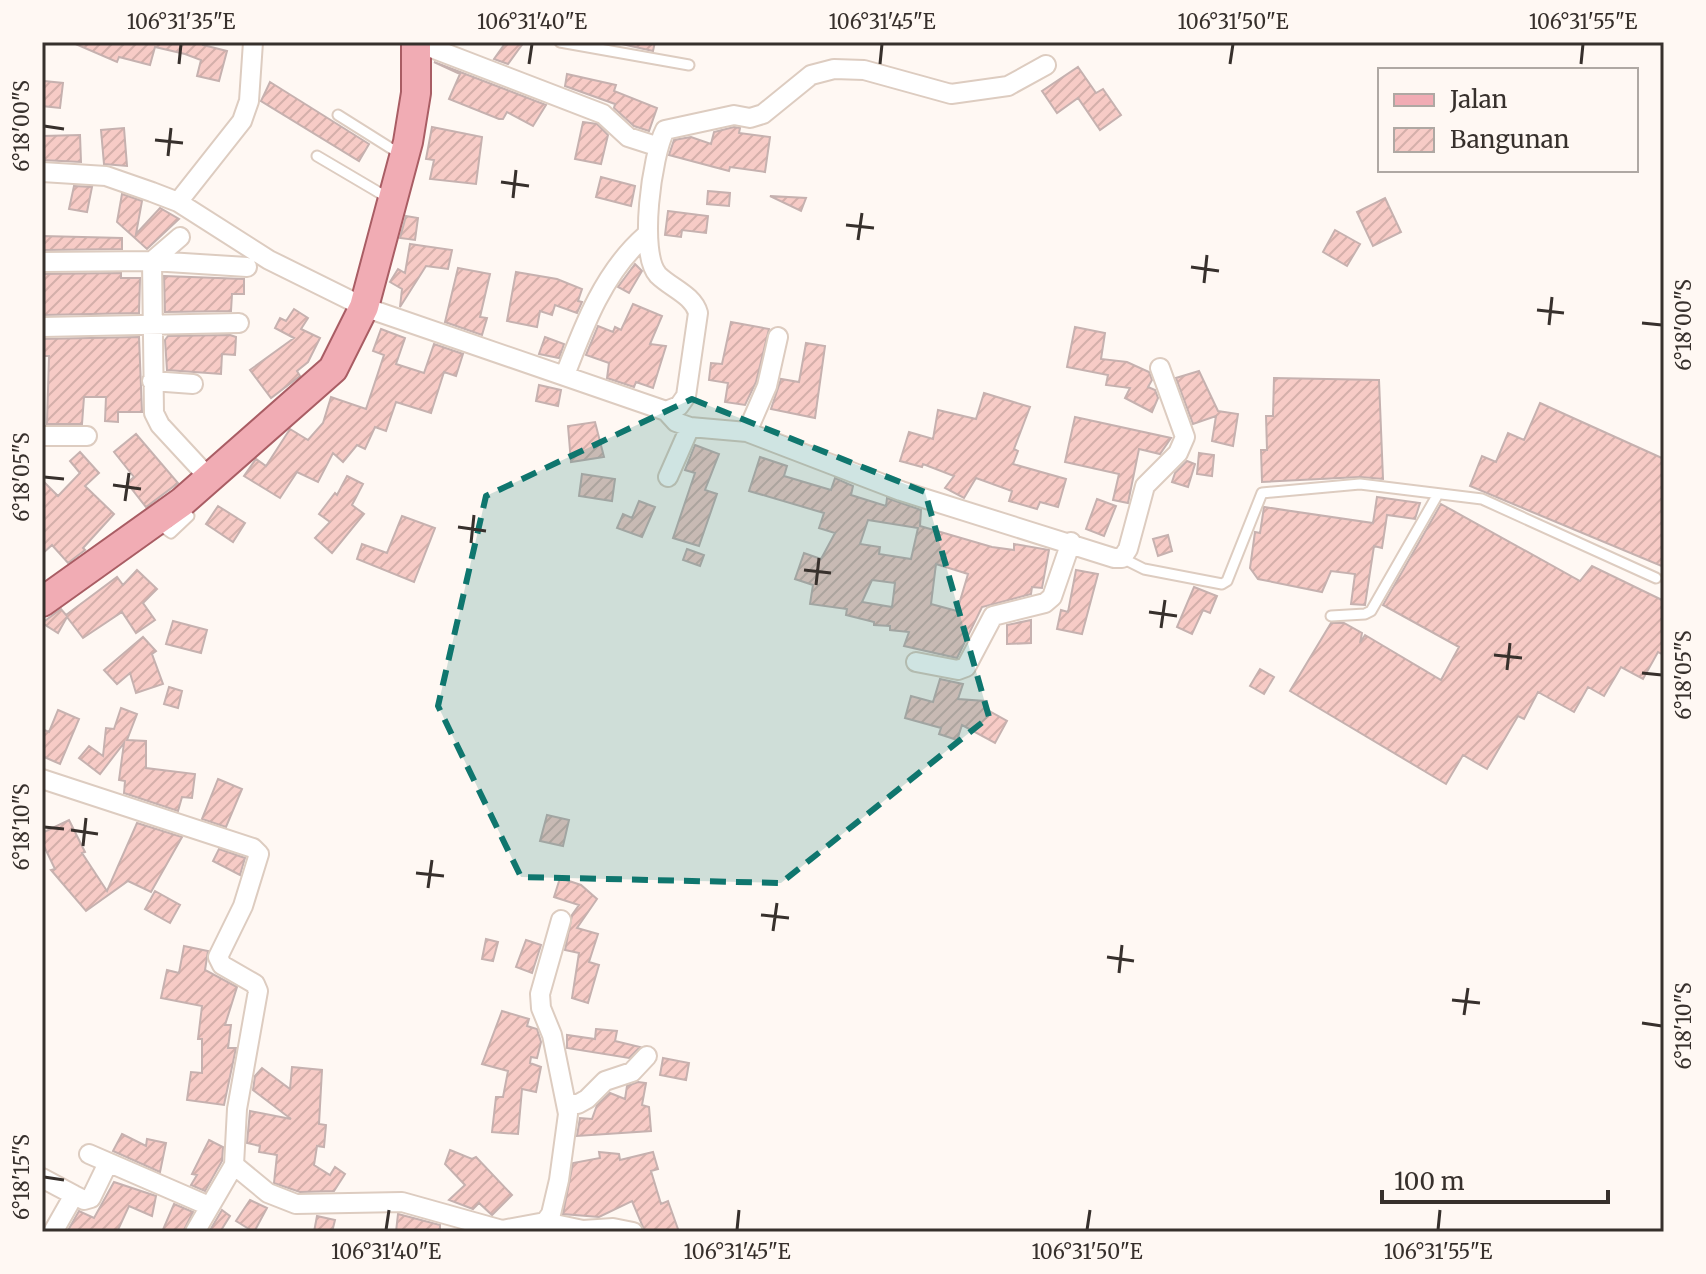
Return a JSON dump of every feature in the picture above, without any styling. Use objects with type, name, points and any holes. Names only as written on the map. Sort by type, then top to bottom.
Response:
[{"type":"main road","points":[[42,602],[210,479],[333,369],[364,307],[393,201],[416,93],[416,42]]},
{"type":"street","points":[[178,202],[242,121],[249,101],[253,42]]},
{"type":"street","points":[[416,42],[603,114],[628,137],[656,146]]},
{"type":"street","points":[[666,411],[679,406],[686,396],[698,313],[694,303],[657,274],[645,236],[656,146],[665,130],[674,125],[734,115],[750,118],[763,114],[821,71],[864,70],[951,94],[1008,86],[1046,65]]},
{"type":"street","points":[[42,172],[106,176],[178,202],[269,260],[364,307],[666,411],[676,422],[690,427],[747,432],[901,491],[1122,558],[1145,486],[1178,453],[1185,437],[1160,368]]},
{"type":"street","points":[[565,375],[590,310],[631,249],[645,236]]},
{"type":"street","points":[[180,237],[152,261],[154,413],[160,425],[210,479]]},
{"type":"street","points":[[42,262],[152,261],[247,267]]},
{"type":"street","points":[[42,327],[239,323]]},
{"type":"street","points":[[747,432],[767,386],[778,337]]},
{"type":"street","points":[[152,381],[193,384]]},
{"type":"street","points":[[668,477],[690,427]]},
{"type":"street","points":[[42,436],[87,436]]},
{"type":"street","points":[[916,662],[958,670],[966,667],[993,616],[1045,603],[1052,597],[1071,542]]},
{"type":"street","points":[[42,779],[253,848],[259,854],[243,906],[218,957],[222,965],[255,984],[258,991],[237,1109],[234,1165],[195,1232]]},
{"type":"street","points":[[545,1222],[551,1214],[559,1180],[566,1104],[540,994],[561,920]]},
{"type":"street","points":[[566,1104],[578,1104],[587,1099],[605,1081],[632,1072],[647,1056]]},
{"type":"street","points":[[89,1154],[209,1206]]},
{"type":"street","points":[[42,1178],[84,1200],[91,1198],[108,1163]]},
{"type":"street","points":[[234,1165],[268,1193],[296,1204],[402,1202],[502,1230],[545,1222],[583,1230],[613,1228],[633,1232]]},
{"type":"street","points":[[53,1232],[74,1195]]},
{"type":"lane","points":[[560,42],[689,65]]},
{"type":"lane","points":[[338,115],[403,156]]},
{"type":"lane","points":[[317,156],[393,201]]},
{"type":"lane","points":[[1122,558],[1144,569],[1222,584],[1227,581],[1264,492],[1360,484],[1501,504],[1656,578]]},
{"type":"lane","points":[[1331,616],[1371,611],[1438,494]]},
{"type":"lane","points":[[156,521],[171,533],[189,516]]},
{"type":"highlighted area","points":[[692,399],[925,492],[989,717],[781,883],[521,877],[438,706],[486,496]]},
{"type":"building","points":[[71,42],[204,42],[203,45],[227,51],[219,81],[197,76],[201,60],[185,54],[155,47],[150,65],[119,57],[117,62]]},
{"type":"building","points":[[506,42],[524,42],[508,64],[494,59]]},
{"type":"building","points":[[613,42],[655,42],[653,51]]},
{"type":"building","points":[[434,62],[546,105],[533,126],[507,112],[503,119],[499,119],[449,99],[460,74]]},
{"type":"building","points":[[1078,67],[1096,93],[1103,89],[1121,115],[1100,130],[1078,98],[1057,113],[1042,91]]},
{"type":"building","points":[[567,74],[616,85],[614,91],[657,108],[649,131],[634,126],[614,108],[615,104],[565,86]]},
{"type":"building","points":[[44,81],[63,83],[60,108],[42,106]]},
{"type":"building","points":[[270,82],[369,144],[359,161],[261,101]]},
{"type":"building","points":[[583,122],[597,124],[608,135],[601,164],[575,159]]},
{"type":"building","points":[[432,127],[482,137],[476,184],[430,179],[434,160],[426,159]]},
{"type":"building","points":[[124,128],[127,166],[104,164],[101,130]]},
{"type":"building","points":[[740,128],[739,133],[770,137],[765,172],[730,167],[729,171],[669,155],[674,140],[691,137],[711,144],[714,132]]},
{"type":"building","points":[[80,135],[81,162],[42,160],[42,136]]},
{"type":"building","points":[[601,177],[635,186],[631,206],[596,197]]},
{"type":"building","points":[[74,186],[92,187],[87,212],[69,209]]},
{"type":"building","points":[[708,191],[730,193],[729,206],[707,204]]},
{"type":"building","points":[[122,194],[142,201],[136,234],[160,208],[179,219],[147,249],[117,222]]},
{"type":"building","points":[[770,196],[806,198],[801,211]]},
{"type":"building","points":[[1385,198],[1401,232],[1373,246],[1357,212]]},
{"type":"building","points":[[668,211],[708,216],[706,233],[682,230],[681,237],[665,235]]},
{"type":"building","points":[[406,216],[418,218],[415,240],[400,238]]},
{"type":"building","points":[[1335,230],[1360,244],[1347,266],[1323,252]]},
{"type":"building","points":[[42,236],[122,238],[122,249],[42,250]]},
{"type":"building","points":[[410,244],[452,250],[448,269],[426,266],[400,307],[402,289],[390,282],[398,269],[405,273]]},
{"type":"building","points":[[635,264],[642,271],[629,293],[618,287]]},
{"type":"building","points":[[458,268],[490,274],[480,317],[487,318],[482,335],[445,322]]},
{"type":"building","points":[[516,272],[557,279],[582,289],[578,301],[582,302],[577,313],[555,305],[552,315],[540,311],[537,327],[507,321]]},
{"type":"building","points":[[121,273],[121,278],[140,278],[139,313],[42,315],[42,274]]},
{"type":"building","points":[[164,276],[244,279],[244,294],[232,294],[231,311],[165,312]]},
{"type":"building","points":[[633,304],[662,316],[650,344],[666,346],[653,388],[636,382],[634,387],[607,378],[609,363],[586,355],[598,326],[613,332],[615,327],[621,330]]},
{"type":"building","points":[[294,309],[308,318],[301,329],[320,338],[308,362],[297,371],[300,376],[271,398],[250,370],[294,338],[275,328],[280,318],[286,321]]},
{"type":"building","points":[[731,322],[769,329],[756,382],[745,405],[725,402],[728,383],[709,380],[711,363],[722,364]]},
{"type":"building","points":[[1075,327],[1105,333],[1101,359],[1127,362],[1149,372],[1152,380],[1148,387],[1155,390],[1158,398],[1152,412],[1125,398],[1130,388],[1106,385],[1108,375],[1067,367]]},
{"type":"building","points":[[381,329],[405,338],[396,364],[424,373],[434,344],[463,354],[456,376],[444,372],[431,413],[396,402],[386,431],[375,427],[365,449],[357,445],[343,462],[333,453],[318,482],[297,472],[280,498],[244,476],[256,459],[266,466],[290,429],[308,440],[323,423],[331,397],[366,409],[384,355],[373,351]]},
{"type":"building","points":[[168,336],[236,337],[235,355],[222,354],[221,374],[167,370],[165,340]]},
{"type":"building","points":[[139,337],[142,412],[118,412],[118,422],[105,421],[106,397],[84,397],[82,424],[47,424],[49,356],[42,356],[42,339]]},
{"type":"building","points":[[545,337],[564,344],[559,358],[539,354]]},
{"type":"building","points":[[806,343],[825,346],[815,418],[771,409],[781,379],[799,382]]},
{"type":"building","points":[[1199,371],[1218,411],[1238,414],[1233,446],[1212,441],[1216,416],[1193,424],[1176,378]]},
{"type":"building","points":[[1274,378],[1379,380],[1383,479],[1360,477],[1262,482],[1261,450],[1267,450],[1266,416],[1273,416]]},
{"type":"building","points":[[539,385],[561,390],[558,406],[536,401]]},
{"type":"building","points":[[984,393],[1030,407],[1014,449],[1018,451],[1013,464],[1066,479],[1058,507],[1040,502],[1037,509],[1009,501],[1012,491],[976,478],[964,498],[945,488],[954,476],[923,464],[922,467],[900,461],[909,432],[933,439],[938,410],[976,419]]},
{"type":"building","points":[[1540,403],[1664,459],[1664,567],[1470,486],[1482,456],[1496,462],[1508,433],[1524,440]]},
{"type":"building","points":[[1075,417],[1171,438],[1160,454],[1139,449],[1128,503],[1113,500],[1119,474],[1065,462]]},
{"type":"building","points":[[595,422],[604,457],[571,462],[568,426]]},
{"type":"building","points":[[136,434],[178,483],[146,507],[127,483],[134,477],[114,452]]},
{"type":"building","points":[[695,445],[719,454],[705,490],[717,494],[699,546],[673,538],[695,473],[685,470]]},
{"type":"building","points":[[80,452],[99,473],[85,486],[114,514],[83,548],[85,550],[68,563],[52,545],[42,554],[42,480],[58,496],[80,473],[70,461]]},
{"type":"building","points":[[1199,453],[1214,455],[1212,476],[1197,474]]},
{"type":"building","points":[[760,457],[787,466],[784,476],[831,490],[835,478],[853,486],[851,495],[886,506],[887,498],[921,510],[920,526],[992,547],[1014,550],[1014,544],[1049,550],[1042,588],[1032,587],[1031,594],[982,607],[957,658],[904,646],[909,632],[890,630],[890,626],[874,625],[874,622],[846,615],[847,609],[810,604],[813,585],[795,579],[804,553],[821,559],[835,533],[819,528],[824,513],[749,491]],"holes":[[[868,520],[918,528],[911,559],[879,554],[880,547],[860,544]],[[936,564],[968,574],[957,611],[931,604]],[[872,580],[895,583],[892,607],[862,602]]]},
{"type":"building","points":[[1187,461],[1195,464],[1188,487],[1172,482],[1175,473]]},
{"type":"building","points":[[582,474],[615,479],[612,501],[579,496]]},
{"type":"building","points":[[347,476],[363,484],[352,505],[364,514],[332,553],[315,538],[330,522],[319,514],[335,493],[337,495]]},
{"type":"building","points":[[1377,497],[1420,503],[1415,519],[1387,515],[1382,548],[1374,546],[1365,605],[1351,604],[1355,574],[1331,571],[1322,592],[1258,579],[1250,568],[1255,532],[1260,533],[1264,507],[1373,523]]},
{"type":"building","points":[[1097,499],[1116,506],[1104,536],[1086,529]]},
{"type":"building","points":[[639,501],[655,507],[642,537],[617,528],[623,514],[632,518]]},
{"type":"building","points":[[1441,504],[1580,581],[1592,566],[1664,601],[1664,655],[1658,652],[1643,679],[1621,667],[1604,696],[1588,687],[1574,712],[1538,692],[1524,719],[1518,716],[1487,769],[1463,755],[1446,784],[1290,691],[1331,623],[1344,623],[1362,633],[1360,643],[1365,635],[1441,680],[1459,647],[1383,605]]},
{"type":"building","points":[[218,506],[245,523],[233,542],[206,524]]},
{"type":"building","points":[[402,516],[435,528],[414,582],[357,559],[362,544],[387,553]]},
{"type":"building","points":[[1168,535],[1172,551],[1158,556],[1153,539]]},
{"type":"building","points":[[687,549],[704,555],[700,566],[683,560]]},
{"type":"building","points":[[137,570],[157,589],[143,603],[155,620],[136,633],[122,612],[83,638],[67,617],[58,633],[42,623],[61,609],[66,615],[117,577],[123,585]]},
{"type":"building","points":[[1076,570],[1098,574],[1082,634],[1057,629],[1061,610],[1068,612]]},
{"type":"building","points":[[1194,587],[1217,596],[1210,613],[1203,610],[1192,634],[1177,627]]},
{"type":"building","points":[[1031,620],[1031,643],[1007,644],[1007,625]]},
{"type":"building","points":[[173,621],[207,630],[201,653],[166,644]]},
{"type":"building","points":[[143,637],[156,651],[152,654],[163,684],[136,693],[130,673],[117,684],[104,670]]},
{"type":"building","points":[[1260,669],[1274,677],[1264,694],[1250,686]]},
{"type":"building","points":[[940,679],[963,684],[958,699],[985,701],[984,708],[1007,721],[995,743],[962,725],[957,740],[939,734],[941,728],[905,718],[911,696],[933,702]]},
{"type":"building","points":[[169,687],[182,691],[178,708],[164,704]]},
{"type":"building","points":[[121,708],[137,714],[127,740],[146,741],[146,768],[195,774],[192,798],[182,797],[178,811],[124,793],[125,781],[119,780],[124,743],[100,774],[79,758],[89,746],[103,756],[106,728],[114,729]]},
{"type":"building","points":[[58,710],[79,719],[60,764],[42,756],[42,729],[49,732]]},
{"type":"building","points":[[218,779],[242,789],[226,827],[202,819]]},
{"type":"building","points":[[547,815],[569,820],[563,846],[540,841]]},
{"type":"building","points":[[69,820],[85,852],[82,853],[107,891],[137,823],[182,837],[151,892],[128,881],[86,911],[51,870],[55,869],[42,842],[42,833]]},
{"type":"building","points":[[219,849],[245,858],[240,875],[213,861]]},
{"type":"building","points":[[560,878],[581,885],[597,899],[577,928],[598,934],[589,962],[599,965],[588,1003],[572,998],[579,953],[565,950],[572,915],[579,905],[554,897]]},
{"type":"building","points":[[155,891],[180,905],[170,923],[145,909]]},
{"type":"building","points":[[486,939],[498,942],[493,961],[482,959]]},
{"type":"building","points":[[526,940],[541,945],[532,973],[516,967]]},
{"type":"building","points":[[184,946],[208,951],[205,970],[237,987],[225,1025],[231,1025],[228,1048],[236,1048],[224,1105],[187,1100],[191,1072],[202,1073],[202,1039],[198,1039],[202,1006],[161,998],[167,970],[179,973]]},
{"type":"building","points":[[502,1011],[529,1019],[527,1026],[537,1029],[541,1042],[537,1058],[531,1057],[530,1063],[541,1067],[536,1092],[522,1089],[518,1134],[492,1132],[496,1097],[503,1097],[508,1071],[482,1064]]},
{"type":"building","points":[[596,1029],[617,1031],[615,1041],[640,1047],[629,1058],[567,1048],[567,1035],[595,1039]]},
{"type":"building","points":[[663,1058],[689,1063],[686,1080],[660,1075]]},
{"type":"building","points":[[292,1067],[322,1070],[319,1124],[326,1125],[324,1147],[317,1146],[314,1165],[330,1175],[335,1167],[345,1174],[334,1191],[300,1192],[274,1183],[277,1155],[259,1152],[260,1146],[247,1143],[250,1111],[291,1119],[253,1090],[255,1076],[262,1068],[290,1089]]},
{"type":"building","points":[[646,1083],[642,1105],[649,1107],[651,1131],[577,1136],[580,1118],[592,1119],[597,1105],[610,1093],[625,1099],[627,1086]]},
{"type":"building","points":[[122,1134],[146,1146],[147,1139],[166,1143],[160,1172],[113,1151]]},
{"type":"building","points":[[209,1140],[223,1147],[222,1161],[205,1191],[191,1185],[197,1175],[192,1174]]},
{"type":"building","points":[[450,1150],[472,1159],[476,1157],[512,1195],[492,1215],[479,1203],[473,1209],[449,1200],[465,1185],[445,1164]]},
{"type":"building","points":[[599,1152],[619,1154],[620,1160],[653,1152],[658,1169],[651,1171],[661,1204],[668,1201],[679,1232],[645,1232],[632,1201],[599,1217],[563,1214],[573,1163],[600,1158]]},
{"type":"building","points":[[114,1182],[156,1196],[152,1216],[129,1206],[117,1232],[67,1232],[79,1211],[94,1218]]},
{"type":"building","points":[[250,1200],[267,1208],[254,1232],[236,1221]]},
{"type":"building","points":[[174,1204],[193,1212],[183,1232],[162,1232]]},
{"type":"building","points":[[222,1210],[230,1216],[220,1232],[209,1232]]},
{"type":"building","points":[[398,1214],[440,1225],[440,1232],[396,1232]]},
{"type":"building","points":[[317,1216],[335,1220],[332,1232],[314,1232]]}]
